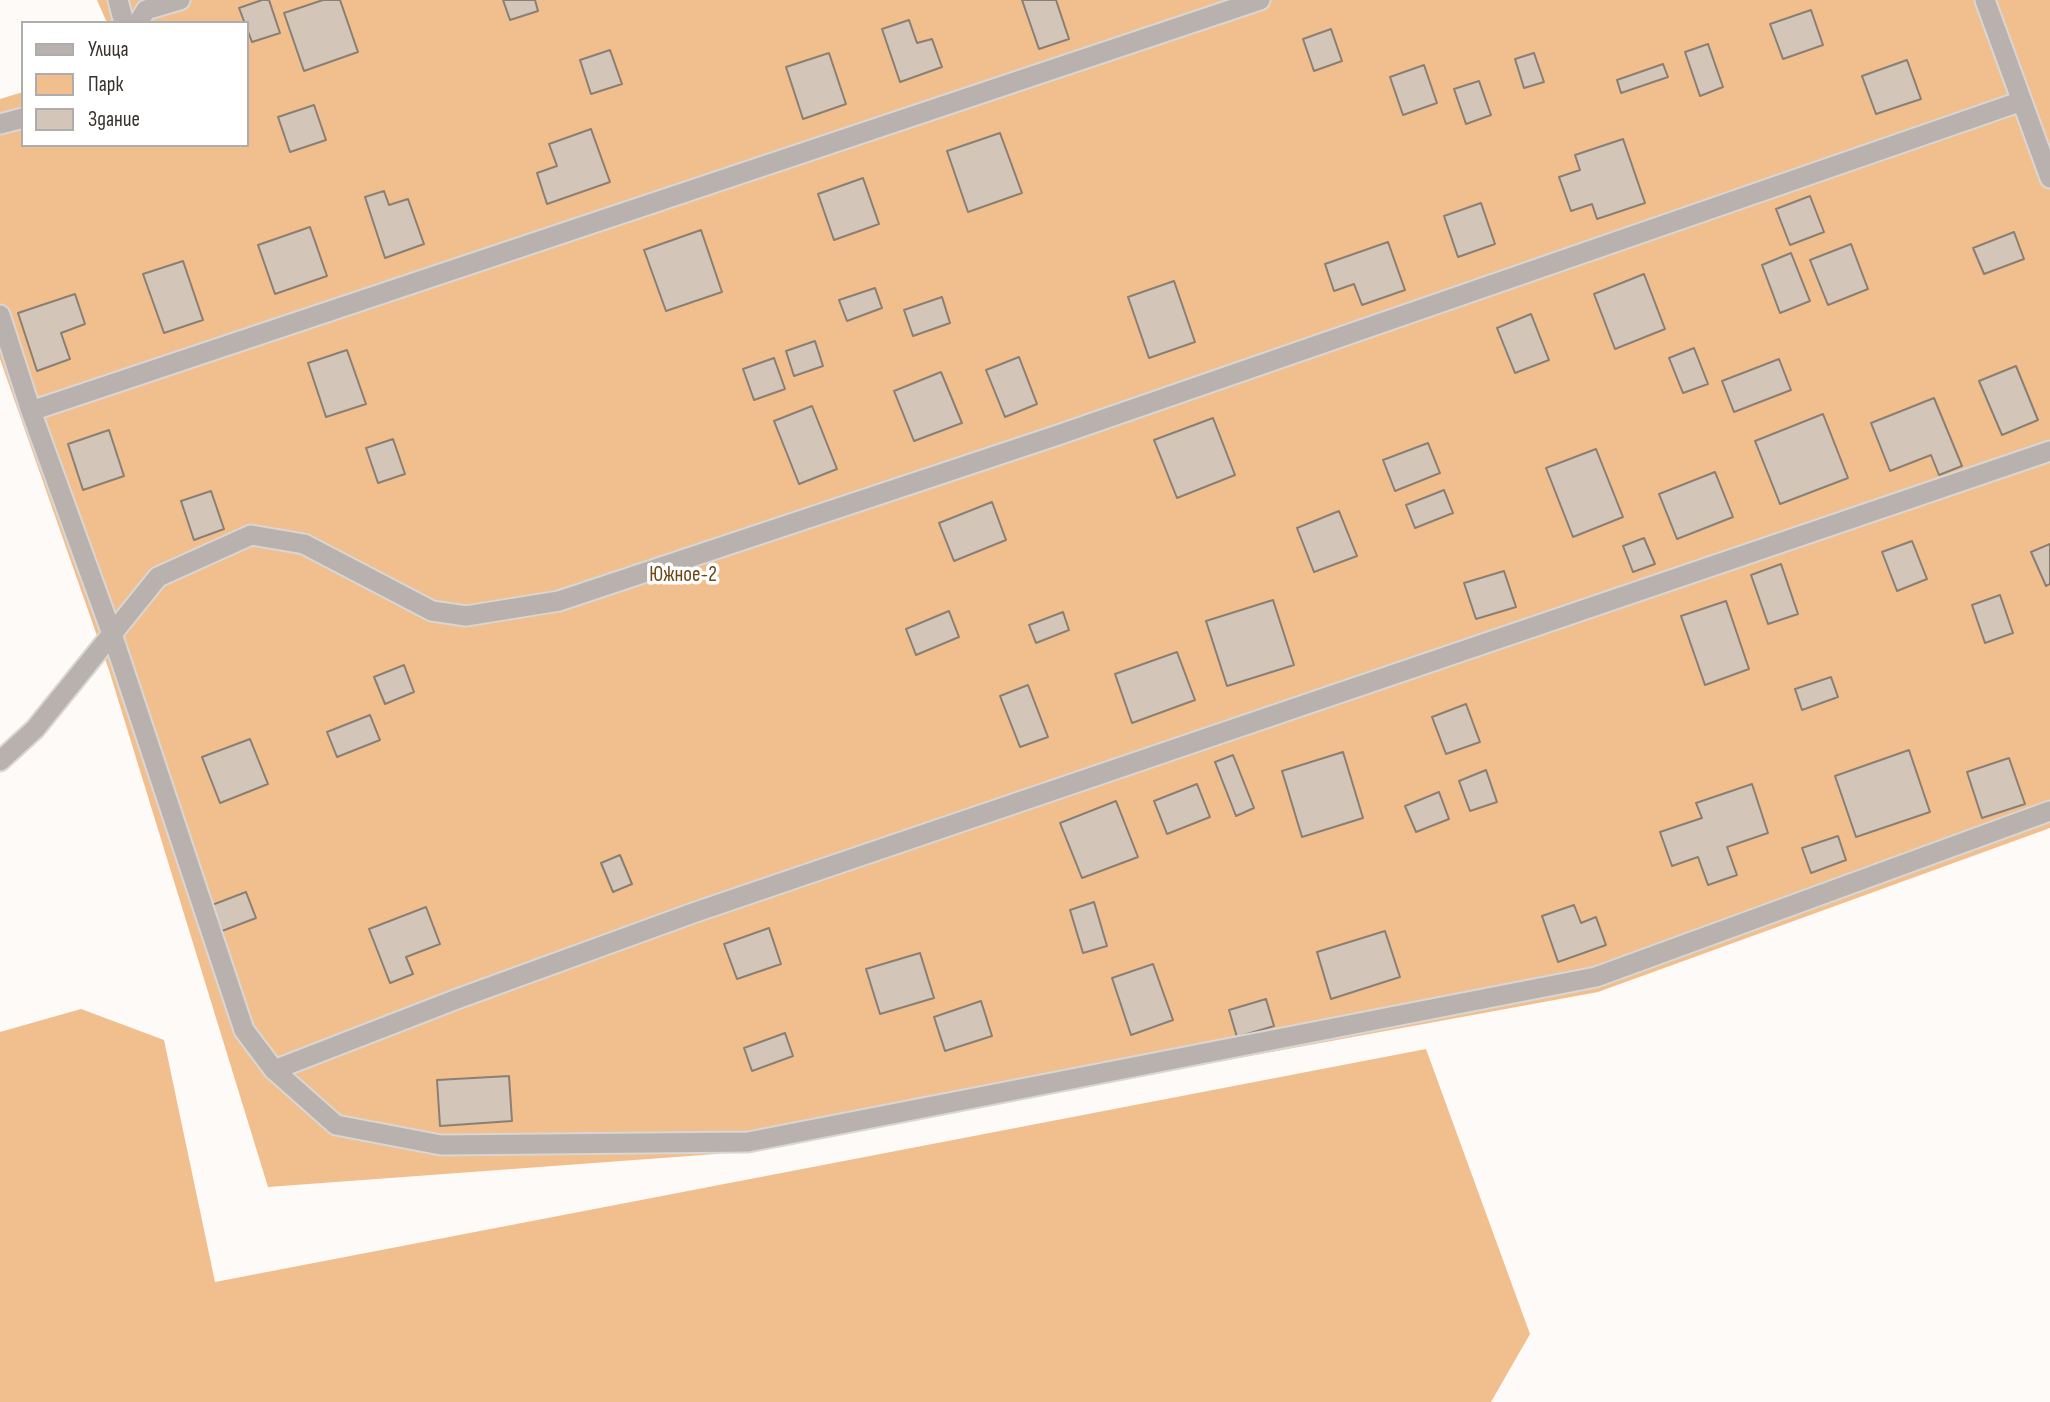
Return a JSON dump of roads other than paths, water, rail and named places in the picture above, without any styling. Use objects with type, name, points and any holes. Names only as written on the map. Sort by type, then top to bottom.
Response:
[{"type":"street","points":[[118,0],[123,21]]},
{"type":"street","points":[[139,21],[146,10],[180,0]]},
{"type":"street","points":[[31,411],[1260,0]]},
{"type":"street","points":[[1984,0],[2050,178]]},
{"type":"street","points":[[0,761],[35,729],[158,577],[251,535],[304,544],[432,611],[466,616],[559,601],[1072,430],[2022,101]]},
{"type":"street","points":[[0,124],[21,118]]},
{"type":"street","points":[[0,315],[31,411],[112,634],[244,1030],[274,1070],[336,1125],[441,1145],[748,1142],[1596,977],[2050,811]]},
{"type":"street","points":[[274,1070],[457,999],[693,913],[2050,451]]},
{"type":"park label","name":"Южное-2","points":[[683,576]]}]
